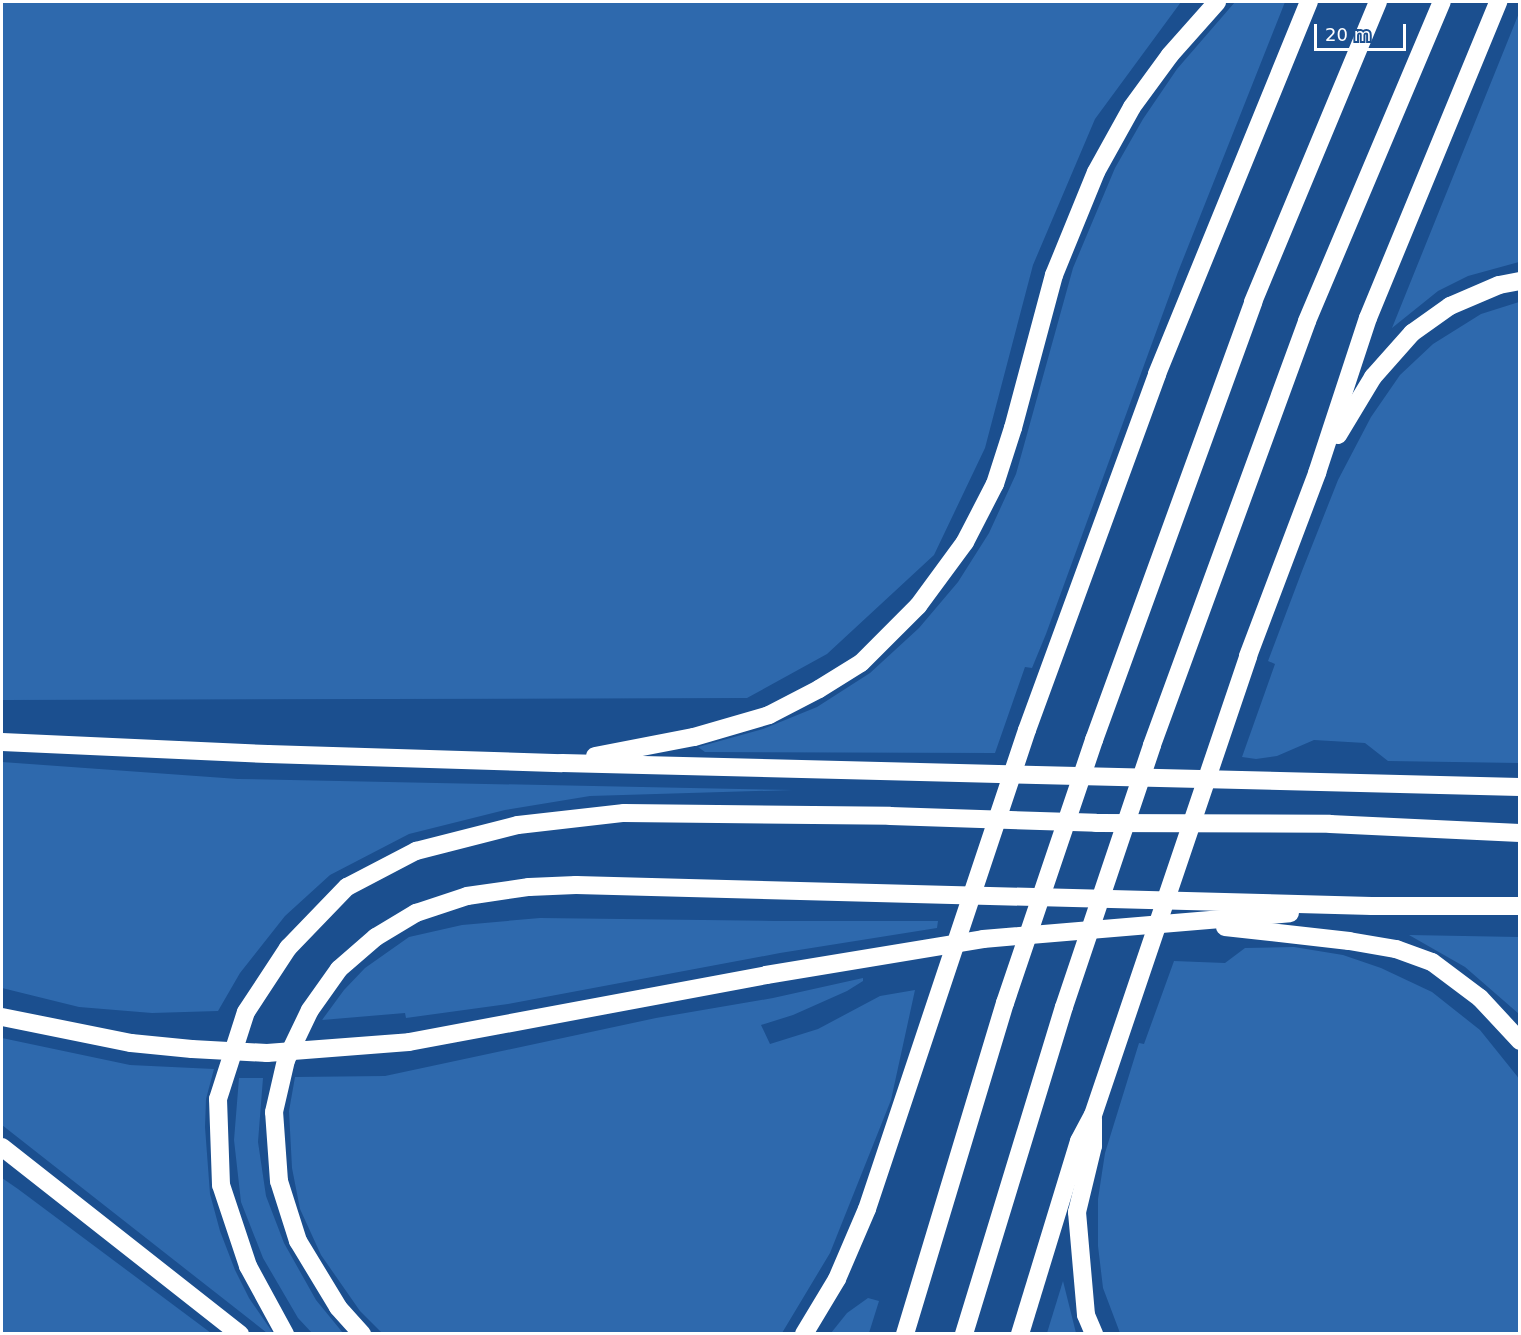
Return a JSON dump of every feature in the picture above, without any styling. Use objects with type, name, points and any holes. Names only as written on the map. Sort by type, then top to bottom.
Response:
[{"type":"highway","points":[[562,763],[694,737],[769,715],[819,689],[861,663],[918,606],[965,542],[995,484],[1013,428],[1054,275],[1096,172],[1132,108],[1164,64],[1217,2]]},
{"type":"highway","points":[[804,1334],[837,1279],[867,1209],[934,1015],[1027,730],[1157,374],[1309,2]]},
{"type":"highway","points":[[905,1334],[1005,1003],[1094,740],[1253,302],[1377,2]]},
{"type":"highway","points":[[964,1334],[1064,1007],[1152,745],[1307,321],[1442,2]]},
{"type":"highway","points":[[1020,1334],[1079,1141],[1093,1114],[1248,657],[1317,473],[1368,318],[1498,2]]},
{"type":"highway","points":[[1317,473],[1373,377],[1412,333],[1450,306],[1499,285],[1520,281]]},
{"type":"highway","points":[[2,742],[268,754],[562,763],[1520,787]]},
{"type":"highway","points":[[285,1334],[248,1266],[221,1185],[218,1099],[246,1012],[288,948],[347,887],[416,850],[518,825],[624,813],[890,816],[1095,823],[1330,824],[1520,833]]},
{"type":"highway","points":[[362,1334],[338,1307],[298,1241],[279,1181],[274,1112],[286,1059],[310,1010],[339,969],[376,937],[416,913],[467,897],[552,886],[1372,906],[1520,906]]},
{"type":"highway","points":[[2,1017],[131,1043],[267,1053],[409,1042],[766,975],[983,939],[1372,906]]},
{"type":"highway","points":[[1185,923],[1349,940],[1396,949],[1432,962],[1480,998],[1520,1041]]},
{"type":"highway","points":[[1093,1114],[1093,1146],[1077,1212],[1086,1315],[1095,1334]]},
{"type":"highway","points":[[2,1147],[240,1334]]},
{"type":"shaded area","points":[[2,2],[1181,2],[1095,119],[1033,265],[985,448],[934,555],[827,654],[747,698],[2,700]]},
{"type":"shaded area","points":[[1235,2],[1285,2],[1178,272],[1046,634],[1032,668],[1025,667],[995,753],[705,752],[698,747],[763,729],[817,707],[870,673],[919,628],[958,582],[989,533],[1016,474],[1073,268],[1115,168],[1143,119],[1177,69]]},
{"type":"shaded area","points":[[1519,13],[1519,262],[1468,276],[1438,291],[1392,328]]},
{"type":"shaded area","points":[[1519,302],[1519,763],[1388,761],[1365,743],[1314,740],[1277,756],[1256,759],[1242,757],[1275,664],[1268,661],[1302,571],[1338,480],[1371,417],[1400,375],[1433,344],[1481,314]]},
{"type":"shaded area","points":[[2,762],[238,779],[793,790],[590,796],[505,810],[409,834],[330,875],[285,916],[240,973],[218,1011],[152,1013],[79,1007],[2,988]]},
{"type":"shaded area","points":[[540,918],[938,921],[937,928],[780,953],[508,1004],[406,1018],[405,1013],[322,1020],[344,990],[365,968],[409,937],[462,925]]},
{"type":"shaded area","points":[[1409,935],[1519,937],[1519,1014],[1465,967]]},
{"type":"shaded area","points":[[1294,947],[1343,955],[1381,968],[1432,992],[1480,1030],[1520,1081],[1519,1333],[1120,1333],[1103,1288],[1098,1246],[1098,1199],[1105,1153],[1139,1043],[1144,1044],[1174,961],[1225,963],[1245,948]]},
{"type":"shaded area","points":[[863,978],[863,981],[847,991],[793,1015],[761,1025],[770,1044],[818,1029],[880,996],[915,990],[891,1100],[830,1253],[782,1333],[382,1333],[360,1311],[321,1255],[300,1209],[292,1168],[289,1111],[295,1077],[385,1076],[656,1018],[773,998]]},
{"type":"shaded area","points":[[2,1038],[130,1065],[214,1069],[206,1099],[205,1127],[210,1194],[220,1231],[235,1270],[249,1298],[273,1333],[267,1333],[2,1125]]},
{"type":"shaded area","points":[[239,1078],[263,1078],[258,1142],[266,1196],[284,1243],[316,1300],[343,1333],[312,1333],[298,1318],[263,1258],[241,1202],[234,1140]]},
{"type":"shaded area","points":[[2,1178],[18,1189],[211,1333],[2,1333]]},
{"type":"shaded area","points":[[1063,1281],[1076,1333],[1047,1333]]},
{"type":"shaded area","points":[[868,1298],[879,1301],[869,1333],[831,1333],[847,1313]]}]
